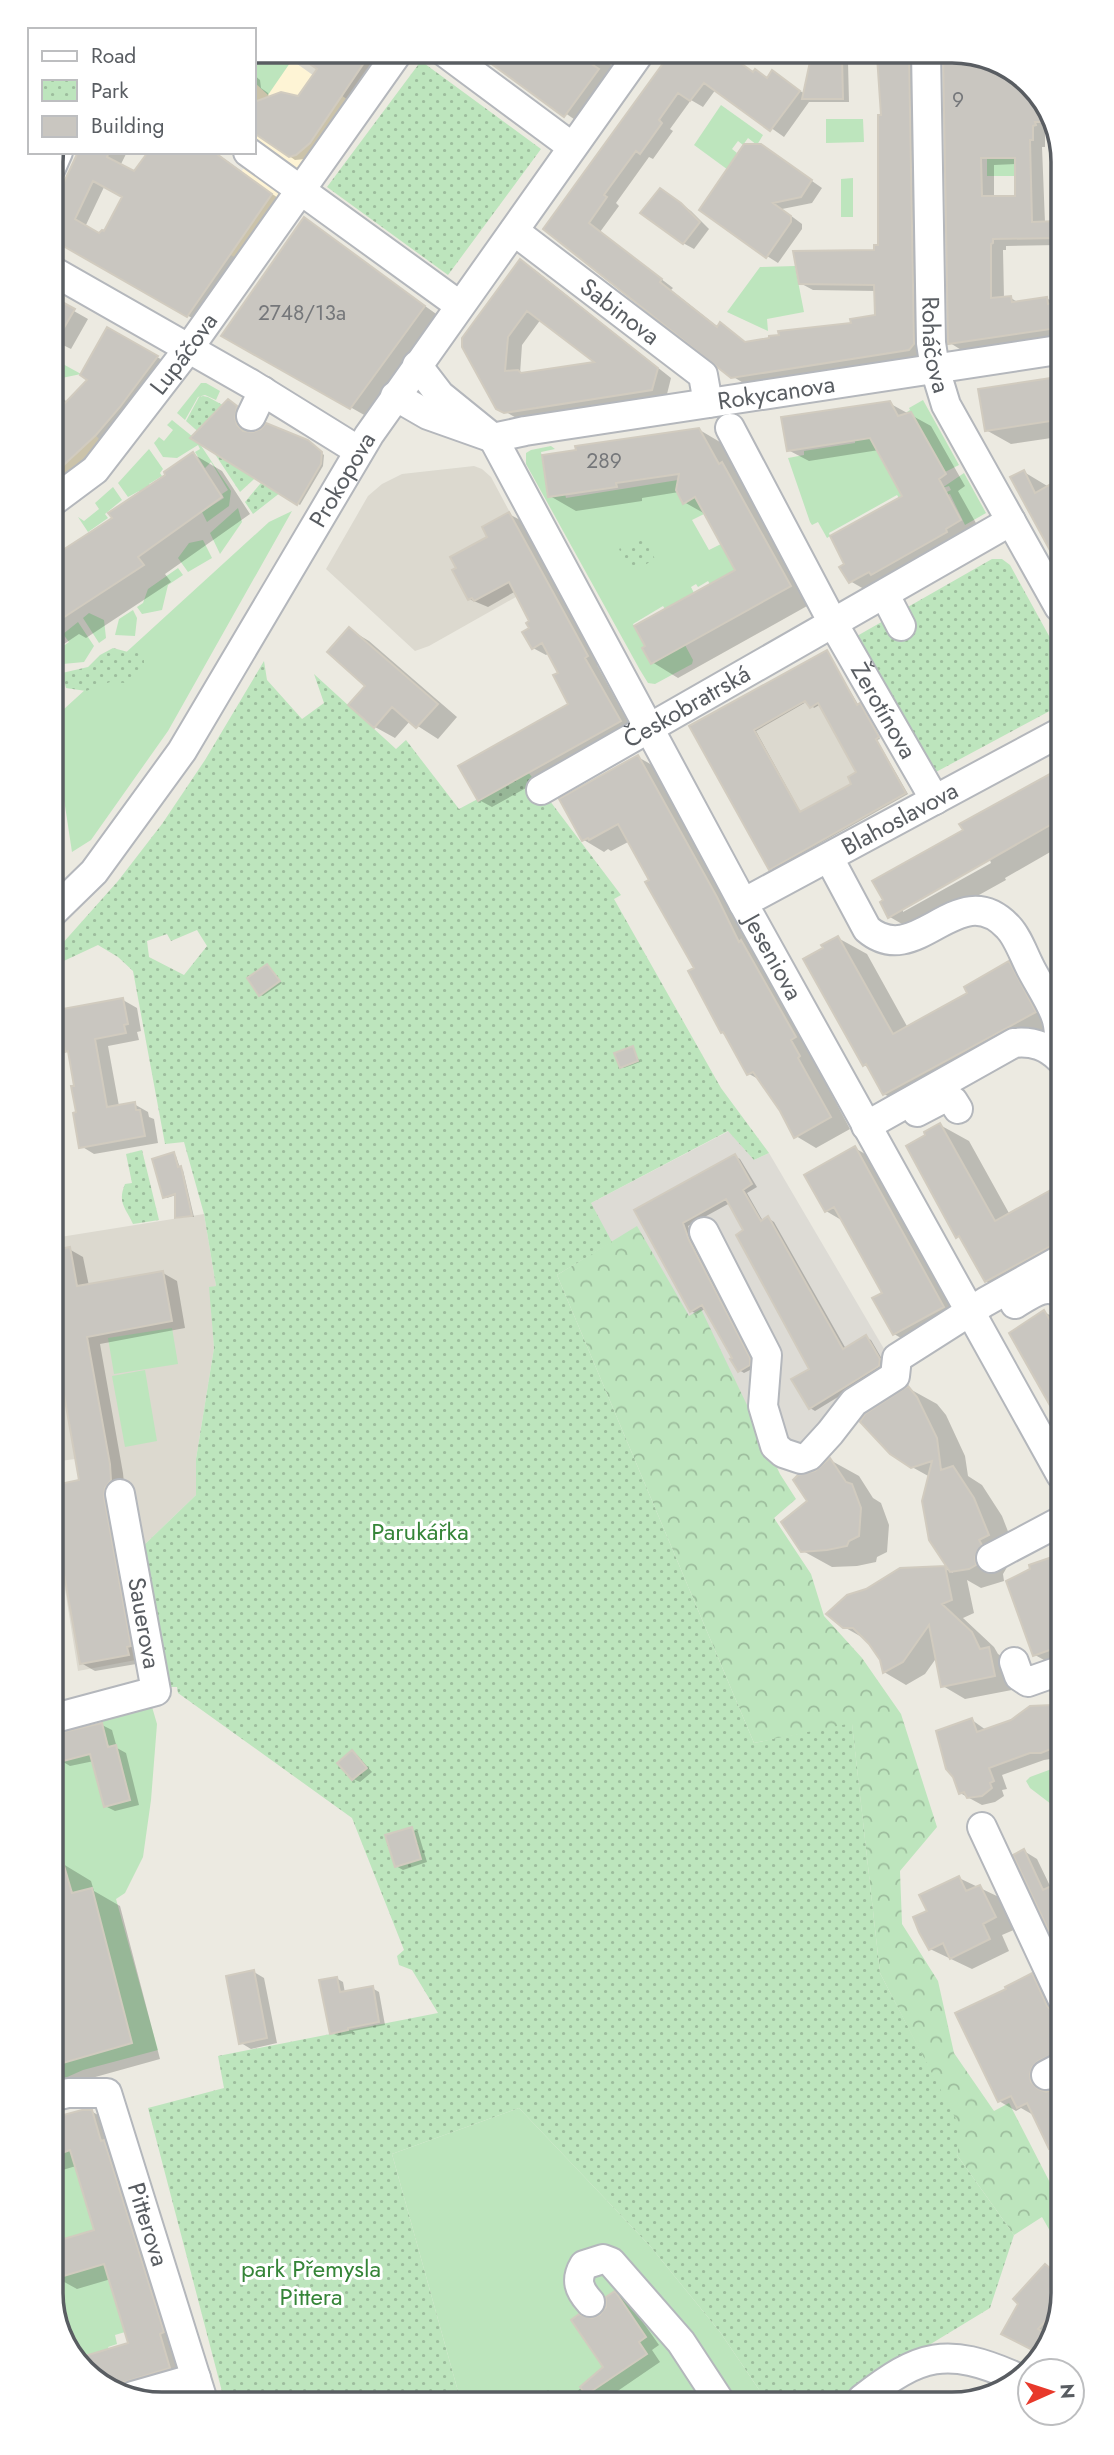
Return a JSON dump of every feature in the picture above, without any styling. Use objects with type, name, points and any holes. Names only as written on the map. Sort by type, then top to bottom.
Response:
[{"type":"street","name":"Lupáčova","points":[[63,494],[95,470],[189,348],[391,63]]},
{"type":"street","points":[[459,63],[571,146]]},
{"type":"street","name":"Prokopova","points":[[63,902],[94,872],[182,751],[359,450],[571,146],[632,63]]},
{"type":"street","name":"Roháčova","points":[[926,63],[931,343],[935,369],[946,405],[1051,593]]},
{"type":"street","points":[[251,154],[459,305]]},
{"type":"street","name":"Sabinova","points":[[514,231],[703,374],[708,403]]},
{"type":"street","points":[[63,277],[189,348],[257,404],[299,412],[359,450]]},
{"type":"street","name":"Rokycanova","points":[[494,438],[525,430],[1051,351]]},
{"type":"street","points":[[417,365],[440,395],[494,438]]},
{"type":"street","points":[[396,396],[428,415],[494,438]]},
{"type":"street","points":[[730,428],[834,623]]},
{"type":"street","name":"Jeseniova","points":[[494,438],[743,904],[1051,1457]]},
{"type":"street","name":"Českobratrská","points":[[541,789],[1011,522]]},
{"type":"street","points":[[885,595],[901,626]]},
{"type":"street","name":"Žerotínova","points":[[834,623],[935,800]]},
{"type":"street","name":"Blahoslavova","points":[[743,904],[1051,737]]},
{"type":"street","points":[[829,858],[867,929],[887,941],[918,935],[959,912],[976,911],[993,915],[1010,928],[1051,1008]]},
{"type":"street","points":[[868,1130],[1014,1043],[1038,1045],[1051,1050]]},
{"type":"street","points":[[868,1130],[942,1099],[953,1101],[958,1109]]},
{"type":"street","points":[[704,1232],[766,1355],[763,1406],[769,1429],[775,1446],[793,1458],[809,1456],[831,1433],[854,1402],[895,1376],[897,1358],[974,1318],[1040,1290],[1051,1289]]},
{"type":"street","points":[[974,1318],[1051,1266]]},
{"type":"street","name":"Sauerova","points":[[63,1716],[156,1691],[120,1494]]},
{"type":"street","points":[[991,1558],[1051,1526]]},
{"type":"street","points":[[1014,1661],[1020,1676],[1028,1682],[1051,1674]]},
{"type":"street","points":[[982,1827],[1051,1974]]},
{"type":"street","name":"Pitterova","points":[[63,2094],[107,2093],[200,2391]]},
{"type":"street","points":[[590,2302],[580,2291],[579,2273],[584,2265],[603,2259],[611,2262],[681,2342],[714,2392]]},
{"type":"street","points":[[872,2392],[910,2365],[941,2357],[992,2367],[1009,2374]]},
{"type":"shaded area","points":[[256,63],[296,63],[351,102],[238,259],[196,236],[246,165],[232,154],[256,154]]},
{"type":"shaded area","points":[[296,63],[379,63],[351,102]]},
{"type":"shaded area","points":[[63,402],[102,442],[63,476]]},
{"type":"shaded area","points":[[474,466],[491,477],[546,580],[429,646],[415,651],[326,569],[368,496],[382,484],[402,474]]},
{"type":"shaded area","points":[[827,650],[879,737],[876,739],[906,793],[769,870],[689,726]]},
{"type":"shaded area","points":[[729,1131],[754,1160],[769,1153],[897,1371],[830,1416],[680,1565],[591,1203]]},
{"type":"shaded area","points":[[204,1214],[216,1286],[210,1288],[214,1348],[196,1459],[196,1495],[141,1548],[146,1658],[78,1671],[63,1576],[63,1484],[83,1480],[77,1471],[75,1459],[63,1461],[63,1237]]},
{"type":"green space","points":[[256,63],[290,63],[268,95],[256,84]]},
{"type":"green space","points":[[420,63],[424,63],[541,149],[448,275],[327,187]]},
{"type":"green space","points":[[721,105],[763,135],[757,145],[748,138],[743,145],[738,141],[732,149],[737,153],[733,160],[741,166],[735,175],[694,145]]},
{"type":"green space","points":[[826,119],[863,119],[864,142],[826,143]]},
{"type":"green space","points":[[987,158],[1014,158],[1015,176],[987,176]]},
{"type":"green space","points":[[853,178],[853,217],[841,217],[841,179]]},
{"type":"green space","points":[[795,266],[804,312],[767,319],[768,331],[727,312],[760,267]]},
{"type":"green space","points":[[63,364],[81,374],[63,378]]},
{"type":"green space","points":[[201,383],[220,391],[216,400],[205,395],[198,397],[185,420],[177,413]]},
{"type":"green space","points":[[203,396],[295,445],[299,478],[253,514],[245,502],[270,472],[267,467],[240,492],[203,436],[186,421],[199,397]]},
{"type":"green space","points":[[923,400],[959,465],[945,472],[911,413],[907,412]]},
{"type":"green space","points":[[172,420],[198,441],[231,491],[229,506],[207,522],[202,512],[224,498],[222,494],[228,490],[211,462],[205,468],[195,452],[200,449],[198,445],[177,458],[163,457],[154,443],[159,437],[164,441],[173,430],[167,425]]},
{"type":"green space","points":[[872,437],[872,443],[898,489],[906,494],[899,498],[897,495],[829,533],[827,538],[818,522],[812,525],[810,522],[788,458],[804,455],[804,451],[855,443],[855,440]]},
{"type":"green space","points":[[551,446],[555,449],[541,452],[549,497],[565,494],[566,498],[678,480],[676,490],[683,503],[695,497],[704,514],[692,520],[709,550],[721,544],[737,573],[710,584],[708,581],[698,587],[696,584],[691,587],[694,593],[665,609],[663,606],[633,624],[651,664],[685,645],[693,660],[692,664],[655,684],[648,683],[640,670],[526,464],[526,453]]},
{"type":"green space","points":[[149,449],[163,469],[160,473],[162,476],[141,493],[139,491],[128,497],[118,483]]},
{"type":"green space","points":[[964,473],[986,513],[965,525],[950,494],[947,495],[951,490],[949,486],[942,488]]},
{"type":"green space","points":[[113,487],[122,500],[105,514],[108,518],[88,532],[78,517],[84,521],[99,509],[95,503]]},
{"type":"green space","points":[[238,508],[242,522],[220,554],[210,533]]},
{"type":"green space","points":[[292,511],[168,731],[91,840],[72,852],[63,793],[63,710],[269,522]]},
{"type":"green space","points":[[642,536],[655,559],[631,573],[619,549]]},
{"type":"green space","points":[[203,540],[212,558],[188,572],[178,558],[189,543]]},
{"type":"green space","points":[[992,559],[1002,559],[1010,565],[1051,639],[1051,710],[936,772],[857,636]]},
{"type":"green space","points":[[178,568],[183,575],[168,585],[162,610],[142,614],[137,607],[143,603],[148,589]]},
{"type":"green space","points":[[133,610],[137,618],[135,636],[115,635],[119,619]]},
{"type":"green space","points":[[89,613],[104,620],[106,638],[99,643],[83,618]]},
{"type":"green space","points":[[78,622],[94,646],[84,662],[63,664],[63,646],[69,642],[63,634]]},
{"type":"green space","points":[[113,648],[139,652],[144,655],[144,666],[125,683],[110,682],[86,691],[66,688],[63,673],[88,667],[100,655]]},
{"type":"green space","name":"Parukářka","points":[[264,661],[267,680],[302,719],[324,703],[314,674],[396,749],[406,740],[459,809],[528,772],[621,895],[614,899],[721,1088],[769,1153],[754,1160],[728,1131],[591,1203],[612,1242],[557,1275],[754,1743],[852,1723],[880,1973],[962,2131],[957,2155],[1014,2235],[990,2308],[852,2392],[761,2392],[720,2332],[650,2246],[519,2108],[392,2154],[458,2392],[222,2392],[148,2108],[224,2088],[218,2056],[438,2013],[412,1970],[399,1965],[397,1956],[404,1950],[352,1818],[178,1693],[177,1687],[162,1687],[141,1548],[196,1495],[196,1459],[214,1348],[209,1287],[216,1286],[204,1214],[184,1142],[165,1144],[133,971],[118,957],[98,945],[63,961],[63,943],[118,881],[162,824],[205,760]],"holes":[[[197,930],[207,946],[184,975],[149,957],[147,941],[167,934],[171,941]],[[267,964],[280,981],[259,996],[247,978]]]},
{"type":"green space","points":[[142,1150],[159,1220],[133,1224],[122,1201],[125,1184],[132,1183],[126,1154]]},
{"type":"green space","points":[[637,1226],[689,1316],[701,1309],[780,1474],[796,1499],[774,1518],[811,1574],[824,1616],[862,1658],[901,1714],[937,1827],[900,1871],[902,1924],[938,1981],[954,2053],[994,2111],[1009,2103],[1051,2185],[1050,2231],[1042,2217],[1014,2235],[957,2155],[960,2129],[880,1973],[852,1724],[754,1743],[557,1275]]},
{"type":"green space","points":[[172,1328],[178,1364],[114,1374],[108,1338]]},
{"type":"green space","points":[[145,1370],[157,1441],[125,1447],[112,1376]]},
{"type":"green space","points":[[150,1700],[157,1724],[143,1857],[125,1893],[116,1899],[158,2050],[83,2070],[63,2079],[63,2063],[132,2043],[92,1888],[72,1893],[63,1862],[63,1750],[90,1754],[104,1806],[129,1800],[99,1713]]},
{"type":"green space","points":[[1051,1769],[1051,1804],[1030,1788],[1026,1781]]},
{"type":"green space","points":[[519,2108],[650,2246],[720,2332],[761,2392],[458,2392],[392,2154]]},
{"type":"green space","points":[[70,2150],[94,2230],[63,2239],[63,2152]]},
{"type":"green space","points":[[104,2264],[125,2332],[115,2335],[117,2344],[86,2356],[80,2348],[73,2338],[64,2304],[63,2276]]},
{"type":"building","points":[[308,63],[364,63],[310,143],[296,155],[289,157],[256,134],[256,101],[281,92],[298,96],[317,69]]},
{"type":"building","points":[[490,63],[594,63],[593,65],[599,69],[564,117]]},
{"type":"building","points":[[663,63],[741,63],[767,78],[772,70],[800,91],[770,131],[704,83],[690,101],[678,93],[659,120],[662,123],[640,154],[636,151],[604,195],[607,197],[589,223],[662,279],[660,282],[717,327],[720,322],[745,342],[779,335],[778,331],[851,323],[850,319],[875,315],[874,285],[799,284],[793,251],[874,250],[874,245],[878,245],[878,115],[881,115],[877,63],[909,63],[914,344],[909,350],[731,378],[543,229]]},
{"type":"building","points":[[810,63],[842,63],[843,99],[802,99]]},
{"type":"building","points":[[943,63],[978,66],[1002,76],[1022,92],[1043,122],[1035,122],[1033,140],[1030,140],[1032,222],[1051,221],[1051,238],[993,239],[991,298],[1011,296],[1012,302],[1047,297],[1048,304],[1051,304],[1051,329],[948,344]],"holes":[[[981,158],[1015,158],[1015,196],[982,196]]]},
{"type":"building","points":[[744,144],[761,144],[812,180],[801,197],[773,203],[791,216],[791,222],[766,258],[699,210]]},
{"type":"building","points":[[77,154],[108,154],[107,157],[134,171],[147,154],[217,154],[272,194],[187,317],[63,246],[63,184]],"holes":[[[93,181],[122,197],[104,231],[99,233],[75,219]]]},
{"type":"building","points":[[660,188],[681,203],[700,222],[683,244],[640,213]]},
{"type":"building","points":[[304,217],[425,306],[350,409],[221,336]]},
{"type":"building","points":[[520,259],[658,368],[652,390],[504,413],[496,409],[462,347],[462,338]],"holes":[[[527,311],[594,362],[521,373],[518,370],[505,371],[508,337]]]},
{"type":"building","points":[[63,302],[75,309],[63,330]]},
{"type":"building","points":[[107,327],[158,356],[96,435],[63,466],[63,403],[87,380],[80,375]]},
{"type":"building","points":[[1051,378],[1051,421],[985,431],[978,389]]},
{"type":"building","points":[[228,399],[237,406],[235,418],[243,431],[253,432],[266,423],[308,440],[322,452],[321,464],[297,505],[190,438]]},
{"type":"building","points":[[890,401],[898,416],[911,412],[946,474],[939,479],[961,520],[946,529],[947,532],[871,575],[869,572],[849,583],[839,567],[844,564],[830,536],[902,496],[870,438],[787,451],[781,417]]},
{"type":"building","points":[[699,428],[719,464],[722,462],[791,586],[651,664],[634,626],[735,570],[695,497],[683,504],[676,490],[679,474],[548,497],[542,455],[576,450],[575,446]]},
{"type":"building","points":[[193,452],[222,497],[138,557],[144,565],[63,618],[63,550],[112,518],[108,513],[165,475],[164,472]]},
{"type":"building","points":[[1024,470],[1035,493],[1051,484],[1051,552],[1010,477]]},
{"type":"building","points":[[509,512],[621,721],[478,801],[458,766],[568,704],[553,675],[558,673],[542,643],[532,649],[522,632],[529,628],[526,623],[529,621],[509,582],[474,601],[472,598],[468,600],[452,570],[456,568],[450,557],[487,537],[482,527]]},
{"type":"building","points":[[349,627],[438,704],[416,728],[392,707],[374,728],[348,705],[365,686],[327,652]]},
{"type":"building","points":[[827,650],[857,705],[860,703],[879,737],[876,739],[906,793],[769,870],[689,726]],"holes":[[[805,701],[810,708],[818,703],[856,772],[848,777],[851,784],[800,812],[754,730]]]},
{"type":"building","points":[[638,755],[739,942],[741,940],[796,1037],[791,1040],[800,1056],[798,1058],[831,1117],[794,1138],[780,1111],[753,1072],[747,1075],[725,1035],[721,1033],[688,971],[694,968],[645,882],[649,880],[618,824],[582,841],[559,799]]},
{"type":"building","points":[[1051,773],[1051,825],[888,918],[880,902],[883,900],[872,881],[963,830],[959,824]]},
{"type":"building","points":[[838,936],[893,1034],[967,993],[964,987],[1009,961],[1036,1012],[883,1095],[866,1064],[863,1066],[803,959]]},
{"type":"building","points":[[267,964],[280,981],[259,996],[247,978]]},
{"type":"building","points":[[123,998],[128,1024],[124,1025],[126,1033],[95,1039],[107,1107],[135,1102],[136,1110],[140,1110],[145,1136],[79,1148],[73,1113],[76,1112],[71,1086],[74,1086],[68,1051],[65,1052],[63,1042],[63,1009]]},
{"type":"building","points":[[633,1046],[638,1061],[620,1068],[614,1053]]},
{"type":"building","points":[[940,1123],[995,1221],[1051,1190],[1051,1246],[985,1282],[959,1236],[956,1238],[906,1146],[925,1135],[924,1132]]},
{"type":"building","points":[[855,1146],[944,1307],[893,1335],[872,1298],[882,1293],[834,1207],[825,1212],[804,1175]]},
{"type":"building","points":[[174,1152],[178,1167],[181,1166],[192,1216],[175,1218],[175,1194],[163,1198],[152,1159]]},
{"type":"building","points":[[735,1154],[752,1184],[743,1190],[761,1221],[768,1216],[843,1349],[866,1335],[880,1359],[879,1366],[809,1409],[791,1379],[809,1369],[736,1235],[743,1230],[726,1199],[683,1223],[689,1240],[750,1358],[750,1365],[738,1372],[702,1305],[690,1312],[634,1210]]},
{"type":"building","points":[[70,1247],[77,1286],[163,1271],[172,1321],[87,1337],[110,1464],[111,1480],[105,1488],[104,1497],[131,1646],[127,1647],[129,1655],[80,1664],[63,1568],[63,1483],[79,1480],[63,1388],[63,1248]]},
{"type":"building","points":[[1044,1310],[1051,1322],[1051,1407],[1009,1333]]},
{"type":"building","points":[[908,1386],[917,1397],[937,1438],[941,1470],[953,1466],[974,1498],[989,1535],[979,1540],[982,1545],[975,1557],[976,1565],[969,1569],[950,1572],[929,1540],[922,1501],[932,1461],[911,1468],[890,1454],[860,1422],[865,1414]]},
{"type":"building","points":[[830,1458],[846,1482],[852,1484],[861,1508],[859,1536],[849,1541],[847,1546],[801,1552],[781,1522],[807,1501],[793,1480],[798,1475],[815,1471]]},
{"type":"building","points":[[1051,1557],[1051,1650],[1033,1656],[1006,1581],[1030,1569],[1029,1565]]},
{"type":"building","points":[[945,1566],[952,1600],[942,1604],[972,1632],[980,1649],[989,1647],[995,1676],[941,1687],[929,1625],[903,1662],[883,1673],[880,1660],[869,1644],[853,1628],[843,1628],[826,1614],[847,1595],[866,1589],[900,1568]]},
{"type":"building","points":[[1051,1705],[1051,1749],[1030,1753],[989,1768],[994,1781],[990,1783],[992,1788],[982,1796],[967,1798],[964,1792],[959,1794],[953,1777],[946,1769],[936,1731],[972,1718],[977,1732],[1011,1720],[1030,1706]]},
{"type":"building","points":[[102,1723],[108,1747],[116,1745],[130,1800],[104,1807],[90,1754],[63,1761],[63,1732]]},
{"type":"building","points":[[352,1750],[367,1768],[352,1780],[337,1763]]},
{"type":"building","points":[[412,1827],[421,1859],[395,1867],[385,1835]]},
{"type":"building","points":[[1024,1849],[1043,1890],[1051,1886],[1051,1936],[1013,1855]]},
{"type":"building","points":[[63,1862],[72,1893],[92,1888],[132,2043],[63,2063]]},
{"type":"building","points":[[959,1876],[966,1891],[980,1885],[996,1917],[983,1924],[990,1939],[950,1959],[943,1943],[929,1950],[913,1917],[927,1911],[919,1895]]},
{"type":"building","points":[[254,1970],[267,2038],[239,2044],[226,1976]]},
{"type":"building","points":[[1032,1973],[1051,2010],[1051,2055],[1038,2061],[1030,2074],[1031,2082],[1038,2089],[1046,2092],[1051,2090],[1049,2149],[1027,2103],[1017,2108],[1011,2096],[998,2102],[955,2013],[1006,1989],[1005,1987]]},
{"type":"building","points":[[337,1977],[340,1992],[373,1986],[379,2022],[330,2034],[319,1980]]},
{"type":"building","points":[[92,2110],[101,2141],[104,2140],[164,2332],[160,2334],[170,2368],[121,2383],[102,2372],[86,2356],[128,2343],[104,2264],[63,2276],[63,2239],[94,2230],[70,2150],[63,2152],[63,2115]]},
{"type":"building","points":[[1045,2264],[1051,2269],[1050,2306],[1048,2318],[1038,2329],[1043,2332],[1041,2337],[1032,2350],[1001,2334],[1018,2304],[1013,2299]]},
{"type":"building","points":[[615,2291],[646,2337],[639,2342],[647,2354],[590,2392],[584,2392],[580,2387],[603,2367],[571,2320],[579,2314],[592,2318],[600,2315],[606,2307],[606,2297]]},
{"type":"park label","name":"park Přemysla Pittera","points":[[311,2283]]}]
